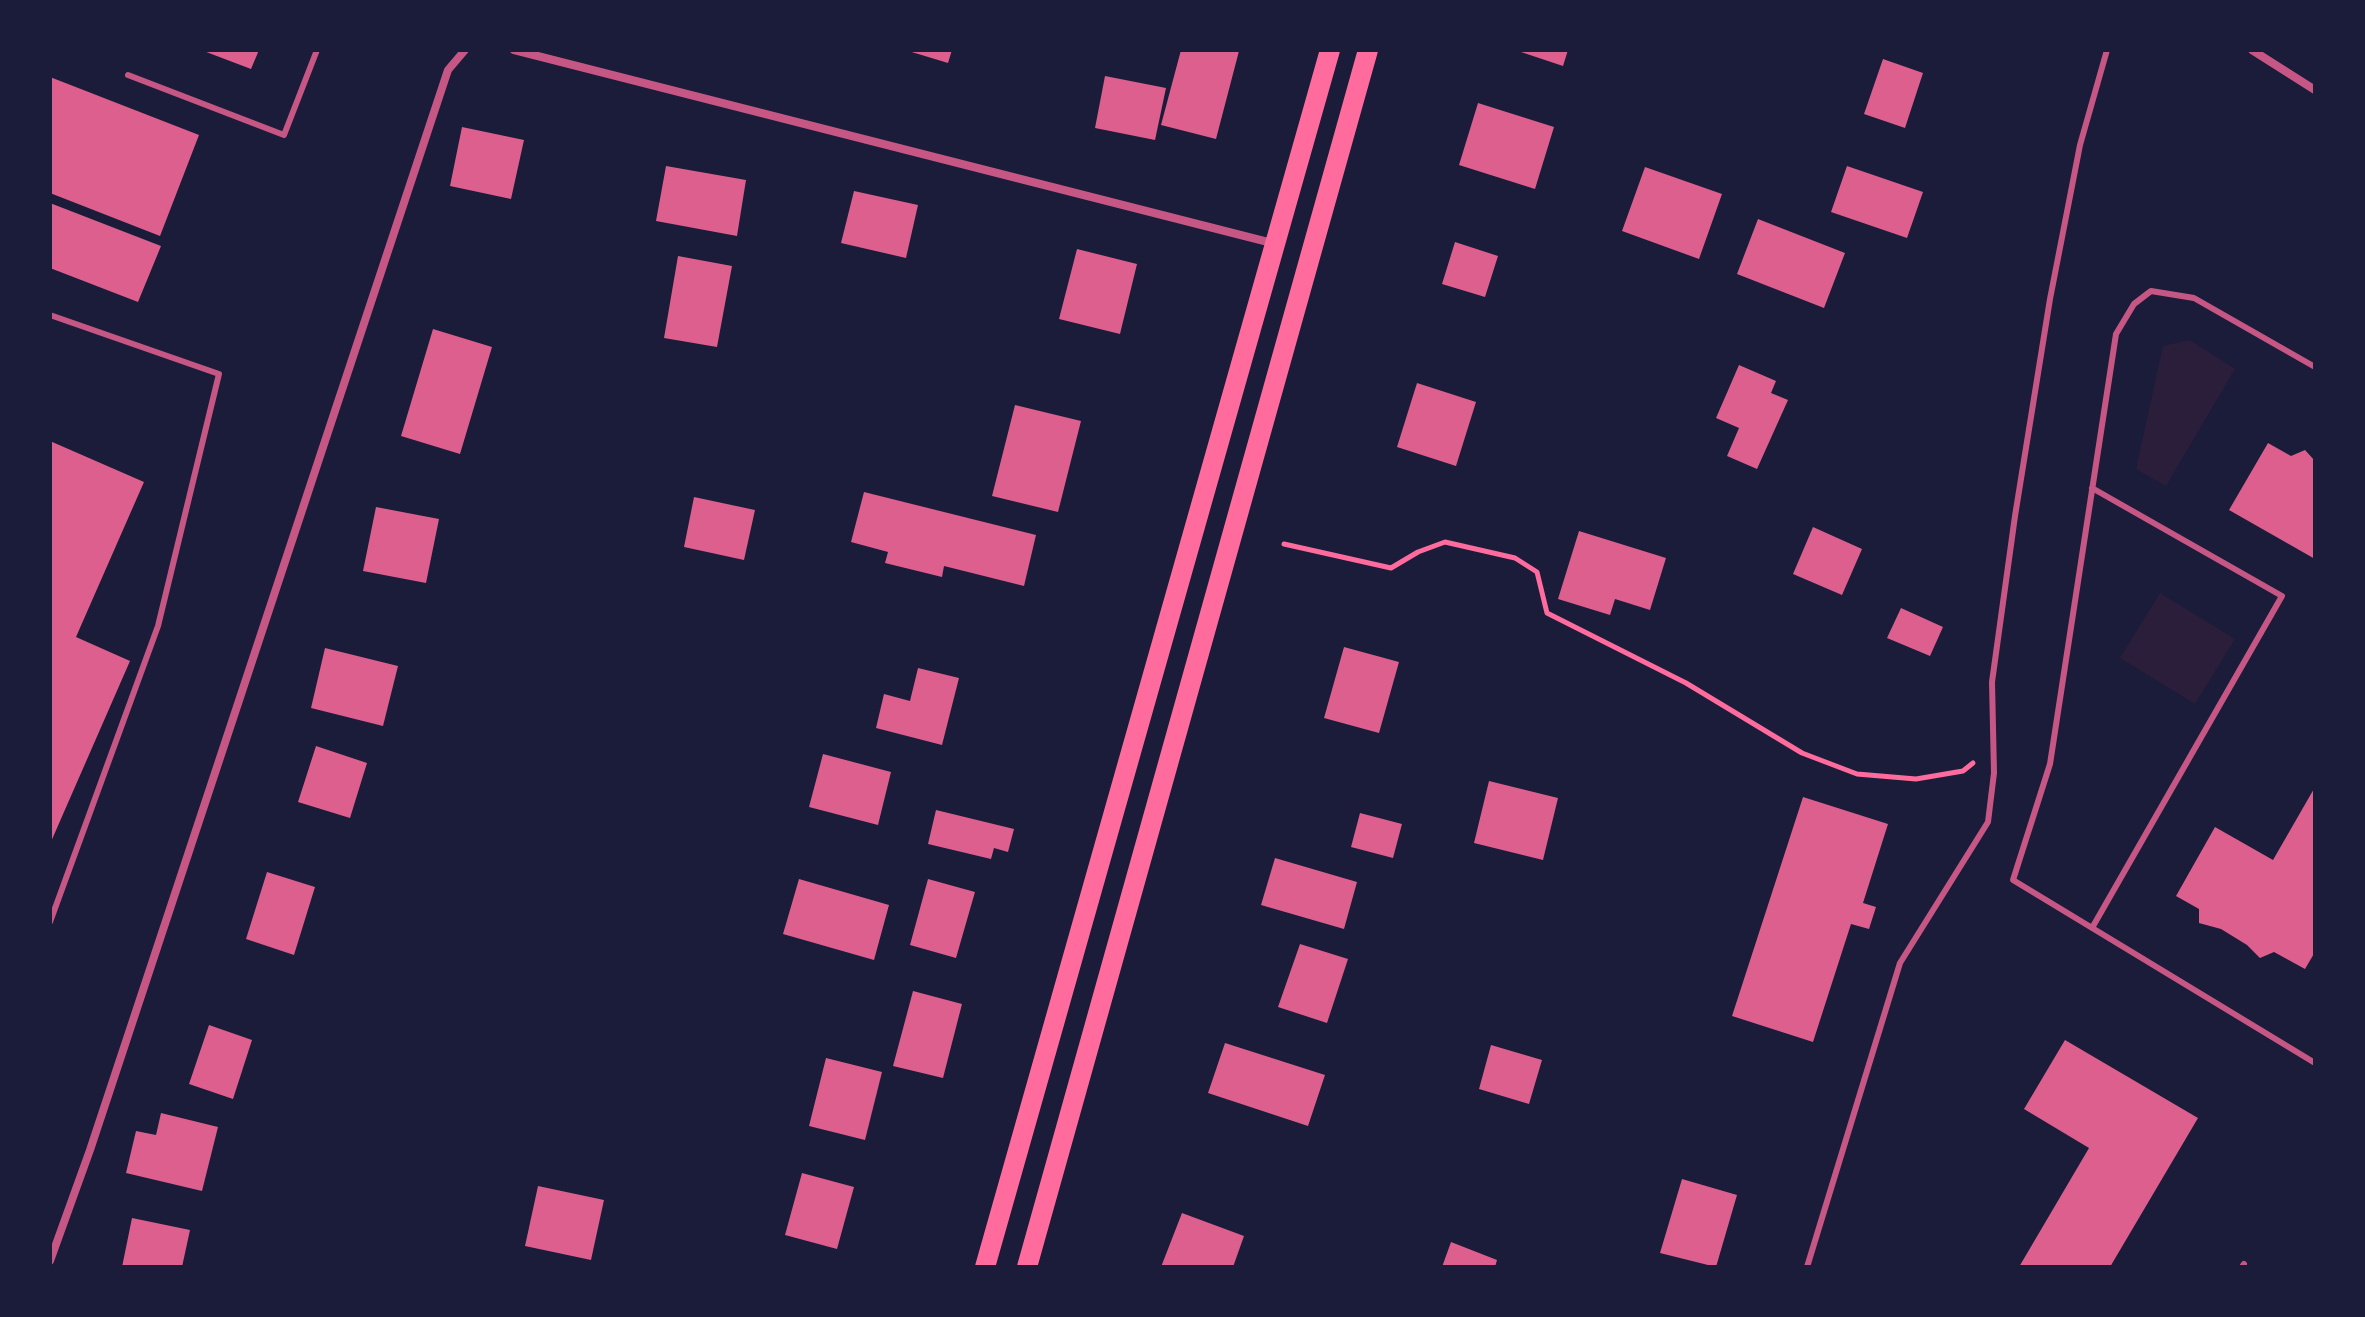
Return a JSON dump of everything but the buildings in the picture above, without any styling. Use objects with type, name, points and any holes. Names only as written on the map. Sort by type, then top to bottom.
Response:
[{"type":"main road","points":[[985,1267],[1330,50]]},
{"type":"main road","points":[[1027,1267],[1368,50]]},
{"type":"street","points":[[50,1261],[100,1120],[448,70],[465,50]]},
{"type":"street","points":[[514,50],[1277,244]]},
{"type":"street","points":[[2252,50],[2315,90]]},
{"type":"lane","points":[[128,75],[284,135],[317,50]]},
{"type":"lane","points":[[1807,1267],[1900,963],[1988,822],[1994,773],[1992,682],[2015,516],[2050,299],[2080,145],[2107,50]]},
{"type":"lane","points":[[2315,367],[2194,298],[2151,291],[2134,304],[2116,334],[2050,764],[2013,880],[2315,1063]]},
{"type":"lane","points":[[50,315],[219,374],[158,626],[50,922]]},
{"type":"lane","points":[[2092,488],[2282,596],[2092,928]]},
{"type":"path","points":[[1284,544],[1391,568],[1418,552],[1445,542],[1515,558],[1537,572],[1547,613],[1686,683],[1802,753],[1857,774],[1916,779],[1963,771],[1994,749]]},
{"type":"shaded area","points":[[2190,340],[2235,369],[2166,486],[2136,469],[2163,346]]},
{"type":"shaded area","points":[[2160,593],[2235,639],[2195,704],[2120,658]]}]
